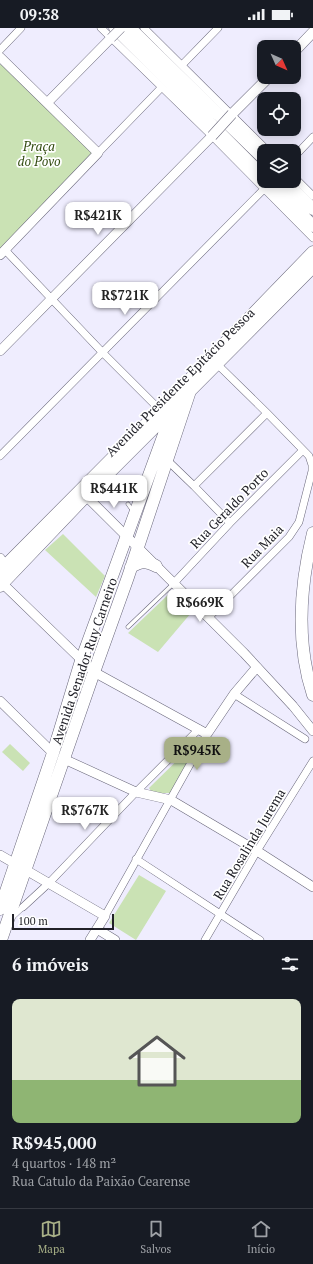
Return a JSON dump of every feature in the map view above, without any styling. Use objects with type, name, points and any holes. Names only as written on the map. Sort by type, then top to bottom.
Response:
[{"type":"main road","points":[[130,28],[257,153]]},
{"type":"main road","points":[[301,45],[313,32]]},
{"type":"main road","points":[[113,33],[257,174]]},
{"type":"main road","points":[[212,136],[262,84]]},
{"type":"main road","points":[[272,188],[313,226]]},
{"type":"main road","points":[[293,188],[313,209]]},
{"type":"main road","name":"Avenida Presidente Epitácio Pessoa","points":[[4,570],[313,252]]},
{"type":"main road","name":"Avenida Presidente Epitácio Pessoa","points":[[4,570],[86,496],[313,267]]},
{"type":"main road","name":"Avenida Senador Ruy Carneiro","points":[[0,909],[20,866],[59,756],[94,672],[132,567],[190,391]]},
{"type":"main road","points":[[174,407],[176,393]]},
{"type":"main road","name":"Avenida Senador Ruy Carneiro","points":[[59,756],[81,661],[127,537],[132,509],[174,407]]},
{"type":"main road","points":[[313,533],[304,578],[302,606],[304,658],[313,694]]},
{"type":"main road","points":[[132,567],[142,562],[148,562],[156,566]]},
{"type":"main road","name":"Avenida Senador Ruy Carneiro","points":[[1,940],[7,923],[20,866]]},
{"type":"street","points":[[0,50],[21,28]]},
{"type":"street","points":[[101,28],[113,33],[161,88],[212,136],[257,175]]},
{"type":"street","points":[[47,103],[113,33],[121,28]]},
{"type":"street","points":[[144,28],[261,144]]},
{"type":"street","points":[[182,65],[218,28]]},
{"type":"street","points":[[0,57],[98,152]]},
{"type":"street","points":[[160,410],[52,299],[2,253],[161,88]]},
{"type":"street","points":[[0,351],[212,136]]},
{"type":"street","points":[[301,150],[313,138]]},
{"type":"street","points":[[301,184],[313,196]]},
{"type":"street","points":[[0,456],[103,353],[259,188]]},
{"type":"street","points":[[270,188],[313,238]]},
{"type":"street","name":"Rua Maia","points":[[209,617],[294,531],[299,522],[310,479],[312,464],[311,460],[303,450],[217,364]]},
{"type":"street","points":[[194,486],[267,413]]},
{"type":"street","name":"Rua Geraldo Porto","points":[[174,583],[230,523],[303,450]]},
{"type":"street","points":[[167,460],[230,523]]},
{"type":"street","points":[[86,496],[209,617],[293,706],[313,731]]},
{"type":"street","points":[[4,570],[81,661],[94,672],[203,731]]},
{"type":"street","points":[[7,923],[136,792],[203,731],[257,667]]},
{"type":"street","points":[[234,694],[305,740]]},
{"type":"street","points":[[0,701],[59,756],[136,792],[171,800],[313,887]]},
{"type":"street","points":[[90,940],[171,800],[203,731]]},
{"type":"street","name":"Rua Rosalinda Jurema","points":[[205,940],[313,761]]},
{"type":"street","points":[[0,855],[104,916]]},
{"type":"street","points":[[136,859],[260,940]]},
{"type":"street","points":[[97,929],[115,940]]},
{"type":"lane","points":[[103,479],[119,493]]},
{"type":"lane","points":[[128,628],[174,583]]},
{"type":"green space","name":"Praça do Povo","points":[[3,62],[95,154],[0,249],[0,65]]},
{"type":"green space","points":[[63,534],[105,576],[96,597],[45,550]]},
{"type":"green space","points":[[171,592],[191,613],[158,652],[128,633]]},
{"type":"green space","points":[[200,738],[172,793],[152,793],[149,788]]},
{"type":"green space","points":[[10,744],[30,763],[23,771],[2,752]]},
{"type":"green space","points":[[139,875],[166,891],[136,940],[109,923]]}]
